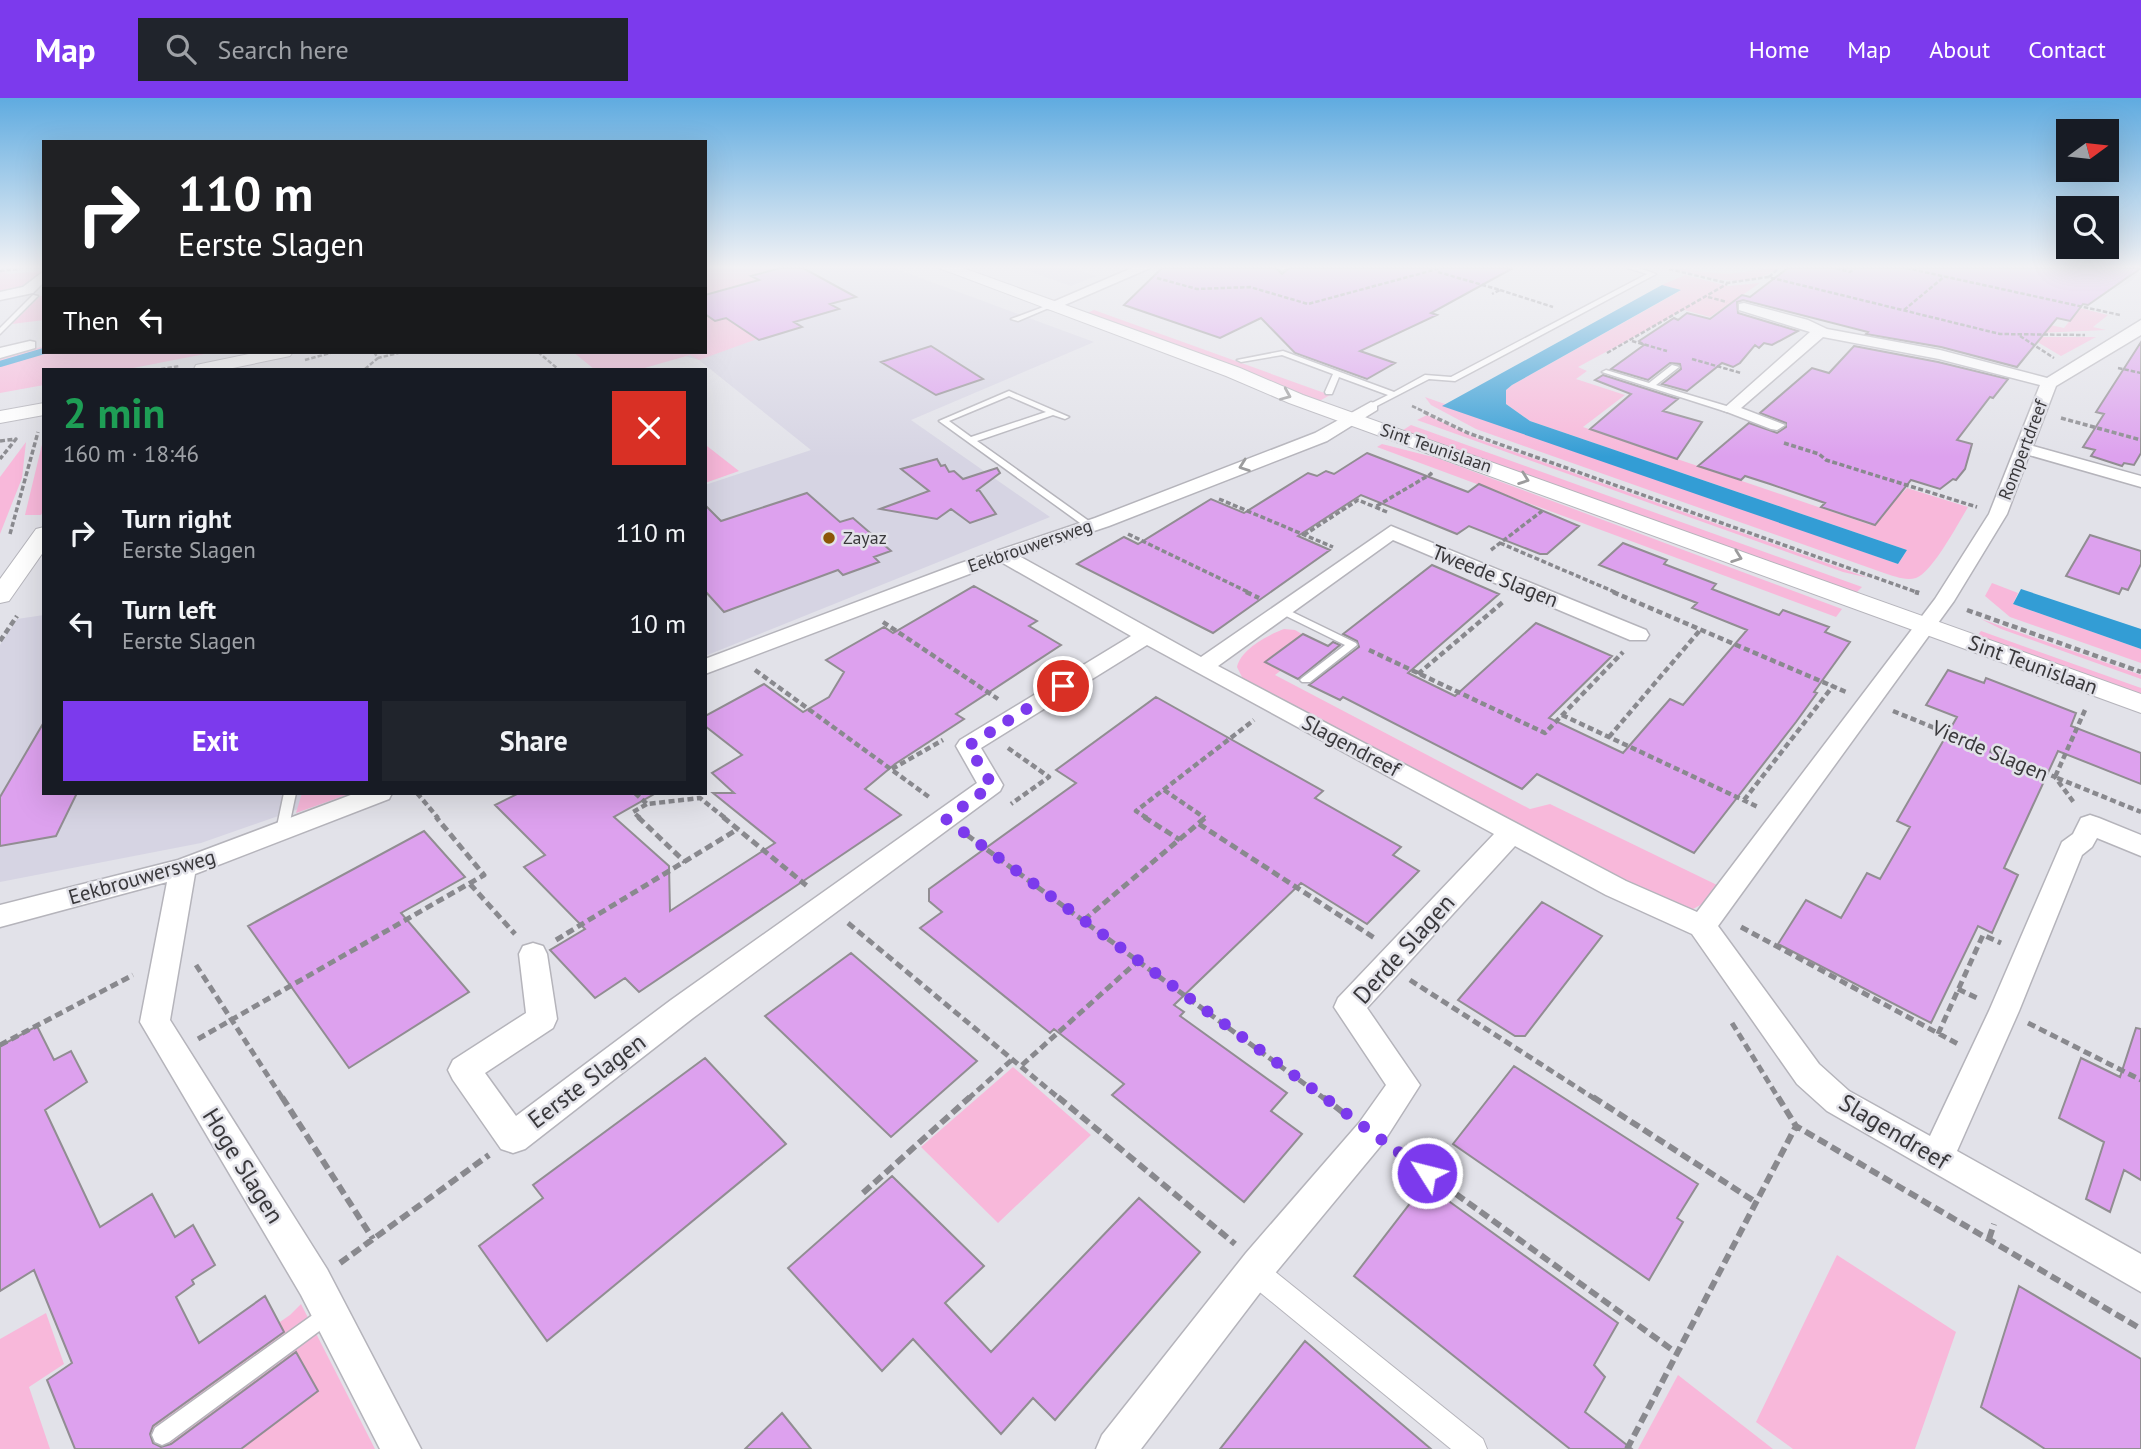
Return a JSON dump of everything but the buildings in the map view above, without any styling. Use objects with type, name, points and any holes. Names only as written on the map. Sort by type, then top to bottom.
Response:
[{"type":"street","name":"Sint Teunislaan","points":[[1131,331],[1351,419],[2141,683]]},
{"type":"street","name":"Sint Teunislaan","points":[[1150,331],[1241,360],[1333,382],[1383,400],[1936,613],[2141,704]]},
{"type":"street","points":[[1819,331],[1932,353],[2049,383]]},
{"type":"street","name":"Rompertdreef","points":[[1936,613],[1998,514],[2026,449],[2049,383],[2118,342],[2131,331]]},
{"type":"street","points":[[1730,410],[1815,335],[1823,333]]},
{"type":"street","points":[[0,353],[30,345]]},
{"type":"street","points":[[208,368],[274,354]]},
{"type":"street","points":[[237,368],[295,354]]},
{"type":"street","name":"Eekbrouwersweg","points":[[707,666],[861,607],[1096,524],[1321,437],[1383,400]]},
{"type":"street","points":[[0,408],[42,401]]},
{"type":"street","points":[[1730,410],[1777,425]]},
{"type":"street","points":[[0,416],[42,417]]},
{"type":"street","points":[[2026,449],[2141,482]]},
{"type":"street","points":[[1202,667],[1391,533]]},
{"type":"street","name":"Tweede Slagen","points":[[1391,533],[1639,635]]},
{"type":"street","points":[[0,596],[42,537]]},
{"type":"street","name":"Slagendreef","points":[[1004,556],[1202,667],[1616,888],[1708,919],[1808,1074],[1838,1101],[2141,1274]]},
{"type":"street","points":[[1708,919],[1936,613]]},
{"type":"street","points":[[968,746],[1146,636]]},
{"type":"street","name":"Eerste Slagen","points":[[533,954],[542,1019],[464,1070],[513,1138],[825,904],[992,785],[968,746]]},
{"type":"street","name":"Eekbrouwersweg","points":[[0,916],[183,869],[375,795]]},
{"type":"street","points":[[1937,1158],[2004,1012],[2071,849],[2083,839],[2090,824],[2141,846]]},
{"type":"street","name":"Derde Slagen","points":[[1116,1449],[1257,1268],[1371,1133],[1404,1085],[1349,1007],[1513,831]]},
{"type":"street","name":"Hoge Slagen","points":[[183,869],[155,1022],[314,1282],[401,1449]]},
{"type":"street","points":[[1257,1268],[1473,1449]]},
{"type":"lane","points":[[1383,400],[1428,377],[1452,379],[1544,331]]},
{"type":"lane","points":[[1241,360],[1283,353],[1333,382]]},
{"type":"lane","points":[[1650,386],[1675,367]]},
{"type":"lane","points":[[1606,372],[1730,410]]},
{"type":"lane","points":[[1065,416],[1009,393],[943,421],[1096,524]]},
{"type":"lane","points":[[972,440],[1054,412]]},
{"type":"lane","points":[[1282,610],[1352,645],[1306,680]]},
{"type":"lane","points":[[282,831],[290,795]]},
{"type":"lane","points":[[162,1435],[330,1313]]},
{"type":"path","points":[[1606,372],[1585,366],[1646,331]]},
{"type":"path","points":[[1997,331],[2019,336],[2093,335],[2118,342]]},
{"type":"path","points":[[2019,336],[2071,370]]},
{"type":"path","points":[[1631,340],[1671,352]]},
{"type":"path","points":[[375,354],[378,358]]},
{"type":"path","points":[[366,368],[378,358],[394,354]]},
{"type":"path","points":[[540,354],[557,368]]},
{"type":"path","points":[[1684,356],[1763,380]]},
{"type":"path","points":[[1383,400],[1419,409],[1468,433],[1936,613],[2141,671]]},
{"type":"path","points":[[2038,412],[2141,440]]},
{"type":"path","points":[[5,542],[26,494],[30,457],[42,417]]},
{"type":"path","points":[[1777,425],[1761,436],[1819,454],[1826,460],[1998,514]]},
{"type":"path","points":[[0,441],[16,439],[0,459]]},
{"type":"path","points":[[1375,507],[1431,474],[1419,468]]},
{"type":"path","points":[[1189,487],[1357,557]]},
{"type":"path","points":[[1304,535],[1358,500],[1405,521],[1391,533]]},
{"type":"path","points":[[1470,565],[1543,510]]},
{"type":"path","points":[[1096,524],[1282,610]]},
{"type":"path","name":"Vierde Slagen","points":[[1500,543],[1833,686],[2056,777],[2090,824]]},
{"type":"path","points":[[1418,674],[1520,586]]},
{"type":"path","points":[[861,607],[1019,713]]},
{"type":"path","points":[[1352,645],[1545,733],[1661,612]]},
{"type":"path","points":[[1609,737],[1701,629]]},
{"type":"path","points":[[734,655],[892,769],[949,817],[1138,961],[1678,1354]]},
{"type":"path","points":[[1744,800],[1833,686]]},
{"type":"path","points":[[2085,709],[2056,777],[2141,812]]},
{"type":"path","points":[[1180,840],[1136,811],[1258,718],[1246,711]]},
{"type":"path","points":[[1562,715],[1783,819]]},
{"type":"path","points":[[892,769],[948,737],[968,746]]},
{"type":"path","points":[[1084,920],[1207,817],[1164,790]]},
{"type":"path","points":[[173,1053],[484,875],[418,795]]},
{"type":"path","points":[[637,795],[647,804]]},
{"type":"path","points":[[685,862],[634,813],[647,804],[700,798],[1014,1058],[1257,1268]]},
{"type":"path","points":[[1199,824],[1392,959],[1754,1200]]},
{"type":"path","points":[[470,884],[533,954],[738,830]]},
{"type":"path","points":[[1708,919],[1983,1058]]},
{"type":"path","points":[[1938,1034],[1983,935],[2027,956]]},
{"type":"path","points":[[0,1045],[167,957],[191,957],[229,1021],[373,1239]]},
{"type":"path","points":[[1022,1065],[1138,961]]},
{"type":"path","points":[[1958,989],[2141,1080]]},
{"type":"path","points":[[1724,1012],[1796,1126],[2141,1329]]},
{"type":"path","points":[[863,1193],[1014,1058]]},
{"type":"path","points":[[1627,1449],[1678,1354],[1754,1200],[1796,1126]]},
{"type":"path","points":[[314,1282],[513,1138]]},
{"type":"shaded area","points":[[707,331],[1064,331],[1094,342],[911,420],[1050,517],[707,655],[707,484],[811,450],[699,360],[677,354],[707,354]]},
{"type":"shaded area","points":[[707,331],[745,331],[757,339],[699,360],[690,355],[644,368],[593,368],[575,354],[707,354]]},
{"type":"shaded area","points":[[1129,331],[1152,331],[1330,395],[1316,403]]},
{"type":"shaded area","points":[[1608,331],[1645,331],[1578,367],[1587,371],[1576,379],[1625,395],[1583,427],[1871,525],[1907,488],[1968,507],[1930,567],[1916,578],[1900,578],[1476,429],[1431,405],[1425,397],[1898,564],[1907,550],[1530,421],[1506,404],[1506,390]]},
{"type":"shaded area","points":[[2017,331],[2083,331],[2018,334]]},
{"type":"shaded area","points":[[2029,337],[2096,337],[2061,356]]},
{"type":"shaded area","points":[[42,347],[42,354],[205,354],[133,368],[42,368],[42,385],[0,393],[0,359]]},
{"type":"shaded area","points":[[1427,415],[1478,439],[1869,578],[1843,572],[1417,420]]},
{"type":"shaded area","points":[[1411,425],[1862,587],[1854,595],[1400,432]]},
{"type":"shaded area","points":[[26,442],[22,478],[0,534],[0,477]]},
{"type":"shaded area","points":[[42,444],[42,513],[25,515]]},
{"type":"shaded area","points":[[1382,444],[1437,458],[1842,609],[1836,617],[1377,447]]},
{"type":"shaded area","points":[[707,446],[739,471],[707,482]]},
{"type":"shaded area","points":[[1992,583],[2018,593],[2013,604],[2141,649],[2141,663],[2010,617],[1985,596]]},
{"type":"shaded area","points":[[42,615],[42,795],[338,795],[201,843],[0,882],[0,645],[17,619]]},
{"type":"shaded area","points":[[1981,619],[2141,675],[2141,679],[2001,629]]},
{"type":"shaded area","points":[[1284,629],[1295,630],[1317,643],[1275,675],[1530,809],[1550,804],[1717,885],[1704,903],[1693,909],[1677,906],[1608,873],[1243,679],[1237,667],[1244,654],[1263,639]]},
{"type":"shaded area","points":[[1981,631],[2141,688],[2141,700],[1983,638],[1978,635]]},
{"type":"shaded area","points":[[301,795],[346,795],[296,813]]},
{"type":"shaded area","points":[[1013,1067],[1091,1135],[998,1223],[921,1147]]},
{"type":"shaded area","points":[[1837,1255],[1956,1332],[1915,1449],[1793,1449],[1756,1422]]},
{"type":"shaded area","points":[[301,1304],[375,1449],[97,1449],[290,1315]]},
{"type":"shaded area","points":[[46,1313],[64,1364],[29,1387],[50,1449],[0,1449],[0,1339]]},
{"type":"shaded area","points":[[1678,1375],[1773,1449],[1638,1449]]},
{"type":"water","points":[[1578,331],[1608,331],[1512,385],[1506,390],[1506,404],[1530,421],[1907,550],[1898,564],[1442,406]]},
{"type":"water","points":[[2021,589],[2141,629],[2141,649],[2013,604]]},
{"type":"waterway","points":[[0,364],[42,352]]},
{"type":"place","name":"Zayaz","points":[[829,538]]},
{"type":"route","points":[[1063,686],[968,746],[992,785],[946,819],[1427,1173]]}]
